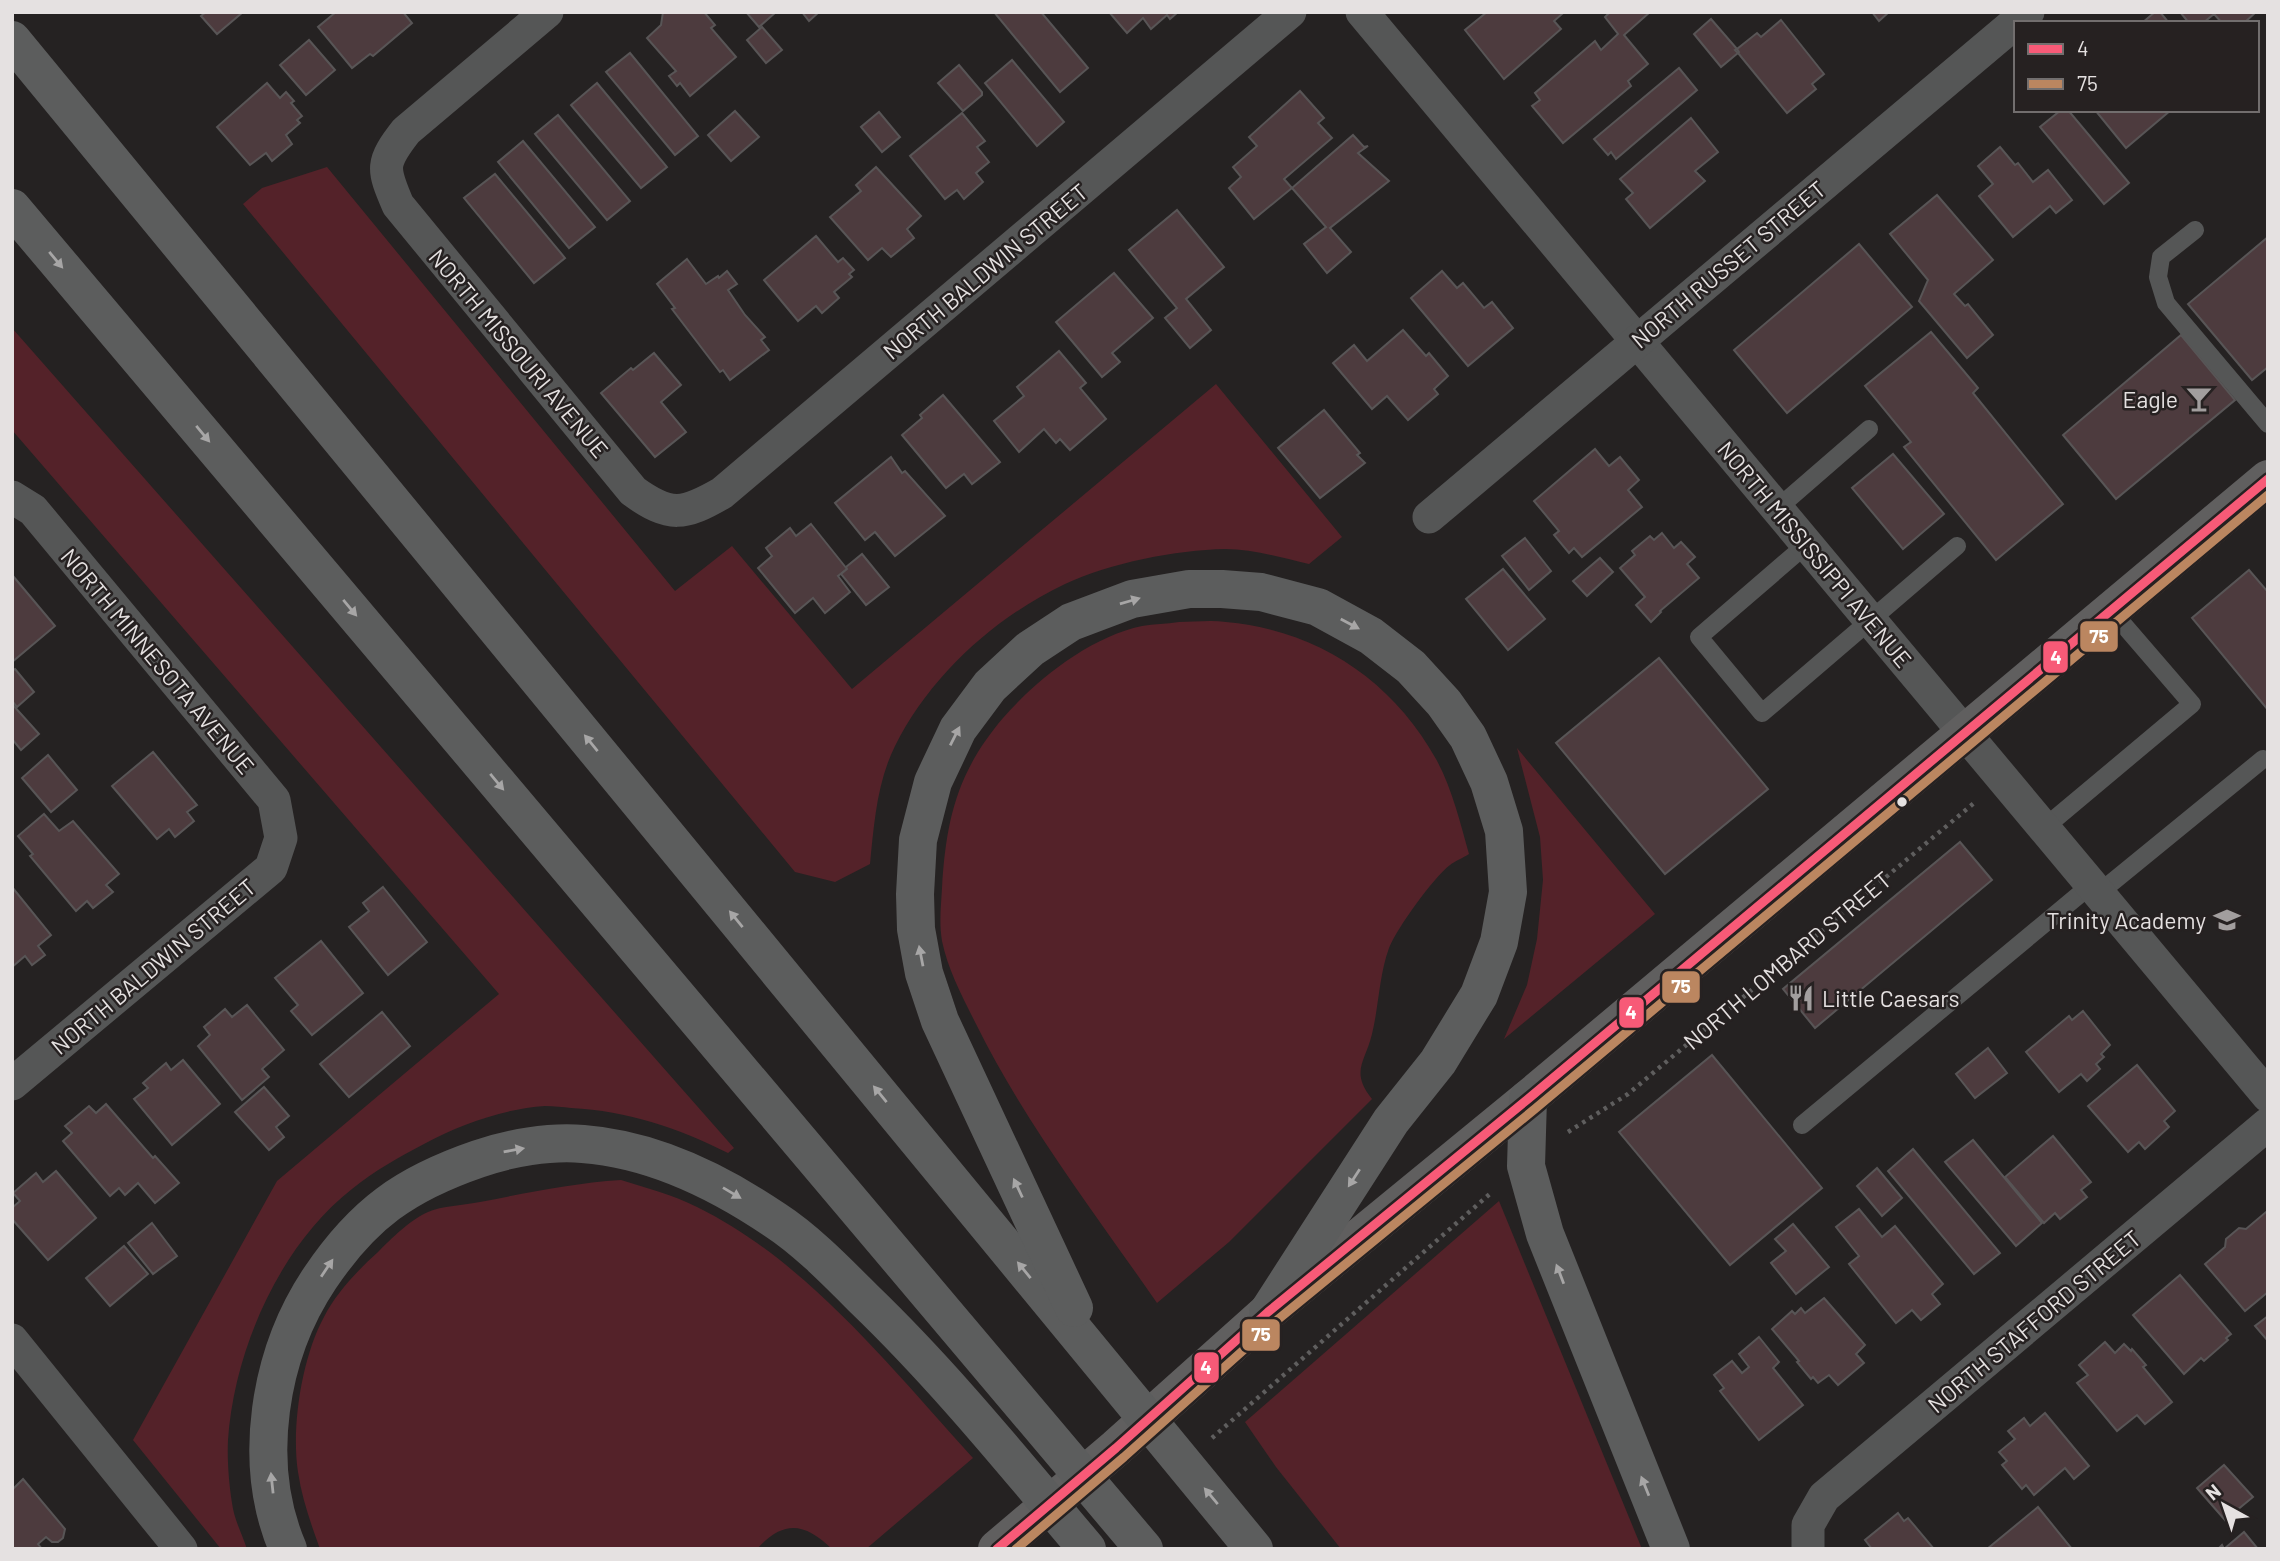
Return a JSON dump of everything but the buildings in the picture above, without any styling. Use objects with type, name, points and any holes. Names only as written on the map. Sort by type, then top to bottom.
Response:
[{"type":"highway","points":[[12,40],[1254,1549]]},
{"type":"highway","points":[[12,208],[1144,1549]]},
{"type":"highway","points":[[1099,1361],[936,1009],[924,973],[916,929],[918,839],[933,782],[958,729],[990,686],[1030,649],[1071,622],[1132,599],[1189,589],[1261,592],[1318,607],[1371,636],[1411,667],[1444,703],[1468,737],[1489,782],[1504,831],[1508,892],[1499,942],[1479,995],[1438,1062],[1391,1121],[1268,1312]]},
{"type":"highway","points":[[1528,1099],[1526,1166],[1545,1234],[1671,1549]]},
{"type":"highway","points":[[288,1549],[274,1499],[268,1444],[273,1390],[290,1333],[308,1296],[341,1248],[368,1220],[400,1194],[448,1170],[492,1154],[541,1146],[582,1144],[631,1152],[677,1168],[724,1188],[778,1222],[838,1274],[903,1337],[1087,1549]]},
{"type":"main road","points":[[997,1549],[1116,1448],[1268,1312],[1528,1099],[2268,479]]},
{"type":"street","name":"NORTH MISSOURI AVENUE","points":[[547,12],[405,131],[388,153],[385,176],[398,205],[634,491],[653,505],[671,511]]},
{"type":"street","name":"NORTH BALDWIN STREET","points":[[671,511],[696,508],[722,493],[1290,12]]},
{"type":"street","name":"NORTH MISSISSIPPI AVENUE","points":[[1362,12],[2268,1096]]},
{"type":"street","name":"NORTH RUSSET STREET","points":[[1429,517],[2014,24]]},
{"type":"street","name":"NORTH MINNESOTA AVENUE","points":[[12,497],[33,510],[274,800],[281,838]]},
{"type":"street","name":"NORTH BALDWIN STREET","points":[[12,1084],[271,868],[281,838]]},
{"type":"street","name":"NORTH STAFFORD STREET","points":[[1808,1537],[1824,1497],[2268,1124]]},
{"type":"street","points":[[12,1340],[181,1549]]},
{"type":"lane","points":[[2195,230],[2161,257],[2158,277],[2166,303],[2268,424]]},
{"type":"lane","points":[[1777,509],[1869,429]]},
{"type":"lane","points":[[1807,544],[1699,637],[1762,713],[1957,546]]},
{"type":"lane","points":[[2044,828],[2192,704],[2111,610]]},
{"type":"lane","points":[[1802,1125],[2095,889],[2263,759]]},
{"type":"path","name":"NORTH LOMBARD STREET","points":[[1565,1135],[1628,1094],[2003,778]]},
{"type":"path","points":[[1302,1360],[1491,1193]]},
{"type":"shaded area","points":[[327,167],[675,591],[732,546],[852,689],[1216,384],[1342,537],[1309,564],[1236,549],[1186,552],[1144,559],[1102,570],[1065,584],[1014,613],[967,651],[926,696],[909,720],[884,774],[877,804],[870,864],[835,882],[795,872],[243,204],[262,188]]},
{"type":"shaded area","points":[[12,328],[734,1148],[728,1153],[690,1136],[633,1117],[545,1106],[498,1114],[453,1130],[396,1159],[352,1189],[326,1212],[303,1239],[283,1269],[265,1302],[240,1371],[232,1406],[228,1464],[233,1509],[247,1549],[221,1549],[133,1440],[277,1181],[499,994],[12,430]]},
{"type":"shaded area","points":[[1179,622],[1226,622],[1291,636],[1321,648],[1374,683],[1397,705],[1436,759],[1451,793],[1469,854],[1450,865],[1434,881],[1407,916],[1389,948],[1372,1034],[1360,1074],[1372,1099],[1229,1242],[1157,1303],[1038,1132],[995,1061],[952,973],[942,941],[940,914],[947,840],[957,798],[975,758],[1003,718],[1048,675],[1084,650],[1122,632],[1142,626]]},
{"type":"shaded area","points":[[1517,748],[1655,914],[1504,1039],[1527,985],[1537,939],[1543,880],[1540,837]]},
{"type":"shaded area","points":[[621,1180],[697,1207],[775,1256],[846,1319],[973,1458],[866,1549],[832,1549],[813,1534],[794,1528],[776,1533],[757,1549],[320,1549],[304,1502],[298,1472],[297,1414],[304,1372],[316,1333],[341,1291],[395,1235],[415,1219],[433,1210],[585,1183]]},
{"type":"shaded area","points":[[1499,1201],[1642,1549],[1341,1549],[1276,1467],[1245,1422]]},
{"type":"transit line","name":"4","points":[[997,1549],[1116,1448],[1268,1312],[1528,1099],[2268,479]]},
{"type":"transit line","name":"75","points":[[1016,1549],[1276,1321],[1536,1108],[2268,495]]},
{"type":"place","name":"Eagle","points":[[2199,399]]},
{"type":"place","name":"Trinity Academy","points":[[2227,920]]},
{"type":"place","name":"Little Caesars","points":[[1801,998]]}]
